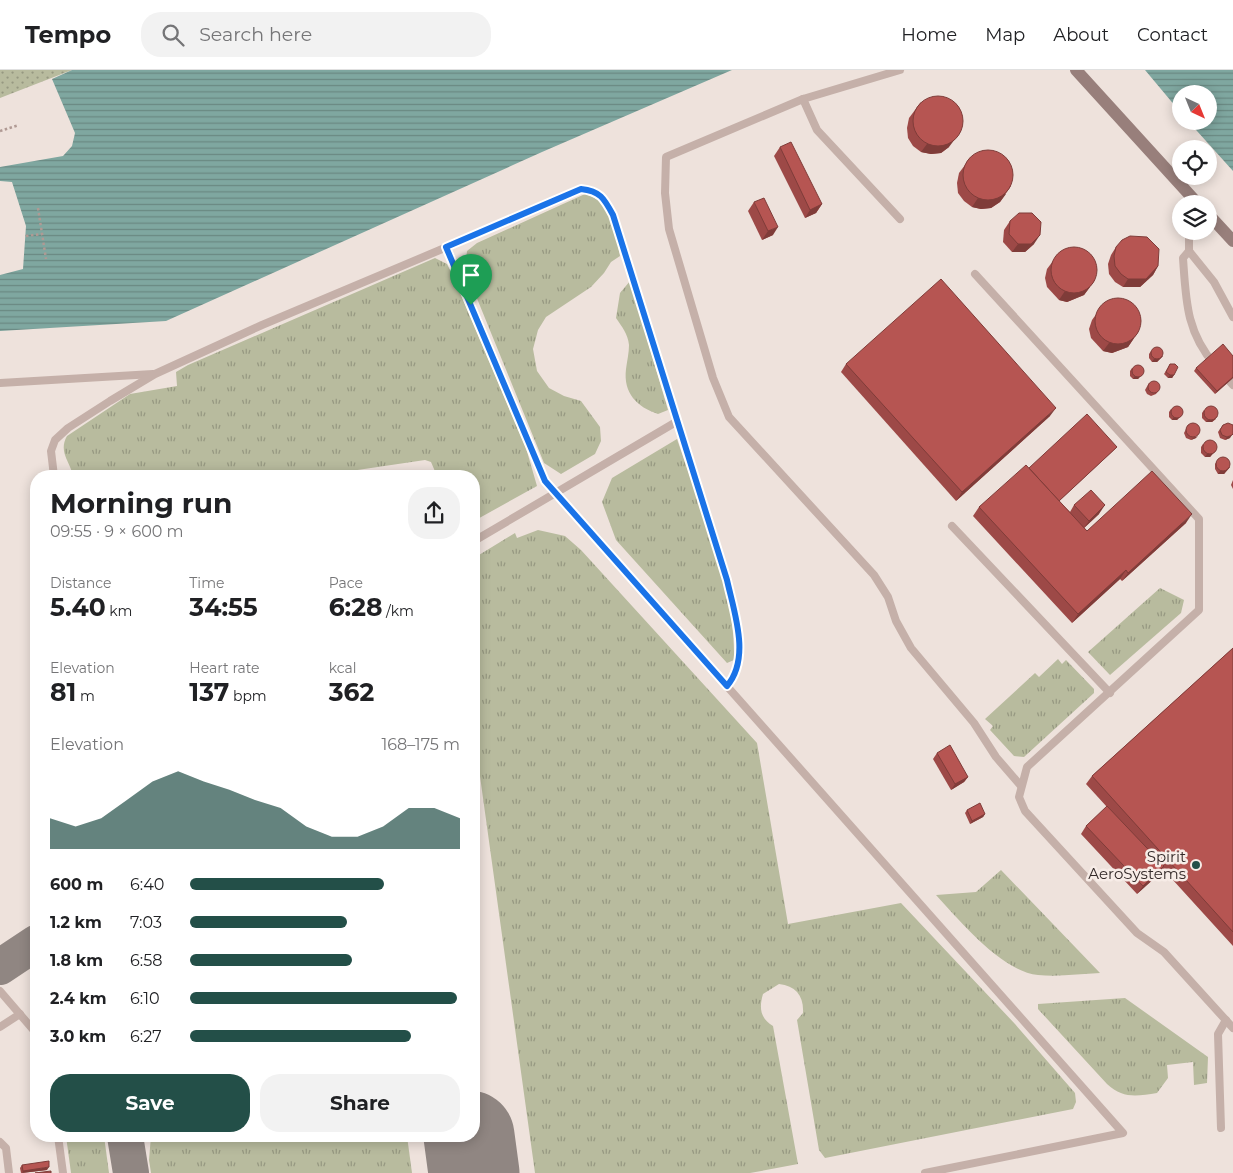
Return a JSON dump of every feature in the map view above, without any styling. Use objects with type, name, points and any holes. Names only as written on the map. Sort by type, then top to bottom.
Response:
[{"type":"street","points":[[1076,70],[1188,195]]},
{"type":"street","points":[[1217,224],[1233,242]]},
{"type":"lane","points":[[900,70],[802,100],[666,157],[665,193],[669,229],[713,378],[729,417],[874,575],[888,597],[896,621],[911,648],[974,723],[996,757],[1021,786]]},
{"type":"lane","points":[[802,100],[817,130],[900,219]]},
{"type":"lane","points":[[53,470],[51,451],[55,440],[85,418],[154,374],[262,325],[581,189],[594,190],[605,200],[613,215],[676,422],[727,580],[737,627],[739,651],[736,672],[727,686]]},
{"type":"lane","points":[[1189,240],[1190,251],[1214,282],[1233,317]]},
{"type":"lane","points":[[446,247],[545,481],[1123,1133],[925,1173]]},
{"type":"lane","points":[[1190,251],[1183,258],[1187,315],[1204,353],[1233,385]]},
{"type":"lane","points":[[974,274],[1199,519],[1199,610],[1027,767],[1019,797],[1025,811],[1137,933],[1164,952],[1233,1028]]},
{"type":"lane","points":[[0,383],[154,374]]},
{"type":"lane","points":[[480,537],[676,422]]},
{"type":"lane","points":[[952,526],[1110,693]]},
{"type":"lane","points":[[0,991],[30,1026]]},
{"type":"lane","points":[[0,1027],[20,1014]]},
{"type":"lane","points":[[1221,1128],[1218,1034],[1226,1020]]},
{"type":"lane","points":[[0,1142],[6,1148],[9,1173]]},
{"type":"lane","points":[[59,1142],[63,1173]]},
{"type":"path","points":[[0,131],[19,125]]},
{"type":"path","points":[[38,208],[46,259]]},
{"type":"path","points":[[26,236],[42,234]]},
{"type":"green space","points":[[0,70],[72,70],[0,98]]},
{"type":"green space","points":[[585,194],[595,198],[608,211],[612,219],[620,256],[611,262],[591,287],[546,317],[538,330],[533,349],[537,371],[549,388],[564,396],[581,401],[600,427],[601,441],[595,454],[561,474],[544,463],[465,269],[467,251],[477,243]]},
{"type":"green space","points":[[435,258],[447,264],[453,276],[526,448],[537,486],[480,518],[480,470],[434,470],[431,462],[425,460],[358,470],[72,470],[64,452],[67,436],[130,394],[177,386],[176,372],[188,365]]},
{"type":"green space","points":[[630,281],[668,410],[658,414],[638,403],[629,392],[627,385],[628,341],[616,318],[620,293]]},
{"type":"green space","points":[[677,439],[706,520],[723,576],[733,632],[734,660],[727,663],[616,540],[602,502],[612,478]]},
{"type":"green space","points":[[538,530],[565,536],[581,550],[757,743],[788,924],[901,903],[1015,1024],[1075,1093],[1076,1102],[1073,1109],[825,1158],[819,1150],[797,1020],[803,1013],[802,1002],[798,993],[790,987],[779,984],[763,994],[761,1008],[765,1020],[773,1026],[798,1164],[750,1173],[535,1173],[480,776],[480,554],[515,533],[517,538]]},
{"type":"green space","points":[[1160,588],[1184,600],[1181,613],[1110,675],[1088,652]]},
{"type":"green space","points":[[1058,659],[1062,664],[1066,660],[1094,689],[1094,693],[1024,757],[1014,756],[990,730],[993,726],[985,719],[1035,673],[1039,677]]},
{"type":"green space","points":[[1001,870],[1100,973],[1046,976],[1024,971],[996,955],[982,943],[936,895],[976,892]]},
{"type":"green space","points":[[1125,998],[1208,1057],[1207,1083],[1194,1085],[1193,1062],[1167,1065],[1168,1078],[1157,1093],[1130,1095],[1119,1092],[1107,1084],[1038,1009],[1038,1004]]},
{"type":"green space","points":[[67,1142],[105,1142],[109,1173],[71,1173]]},
{"type":"green space","points":[[150,1142],[408,1142],[412,1173],[151,1173],[149,1160]]},
{"type":"water","points":[[72,70],[732,70],[542,152],[166,321],[0,331],[0,275],[23,269],[26,226],[12,182],[0,181],[0,167],[63,156],[72,146],[75,133],[52,79]]},
{"type":"water","points":[[1145,70],[1233,70],[1233,171],[1217,153],[1217,140],[1205,140],[1196,130],[1218,130],[1218,85],[1172,85],[1172,102]]},
{"type":"building","points":[[933,96],[943,96],[956,103],[963,116],[963,126],[956,139],[943,146],[933,146],[924,142],[917,135],[913,126],[913,116],[917,107],[924,100]]},
{"type":"building","points":[[791,142],[822,204],[810,210],[780,147]]},
{"type":"building","points":[[983,150],[993,150],[1006,157],[1013,170],[1013,180],[1006,193],[993,200],[983,200],[974,196],[967,189],[963,180],[963,170],[967,161],[974,154]]},
{"type":"building","points":[[764,198],[778,227],[768,231],[754,202]]},
{"type":"building","points":[[1019,213],[1032,213],[1041,222],[1040,235],[1031,244],[1018,244],[1009,234],[1010,221]]},
{"type":"building","points":[[1130,236],[1147,237],[1159,249],[1158,266],[1146,279],[1128,279],[1115,266],[1114,256],[1116,247],[1122,240]]},
{"type":"building","points":[[1074,247],[1087,251],[1093,257],[1097,270],[1093,283],[1087,289],[1074,293],[1061,289],[1055,283],[1051,270],[1055,257],[1061,251]]},
{"type":"building","points":[[941,279],[1056,408],[962,492],[846,364]]},
{"type":"building","points":[[1118,298],[1131,302],[1137,308],[1141,321],[1137,334],[1131,340],[1118,344],[1105,340],[1099,334],[1095,321],[1099,308],[1105,302]]},
{"type":"building","points":[[1223,344],[1233,356],[1233,377],[1217,391],[1196,368]]},
{"type":"building","points":[[1157,347],[1163,353],[1157,359],[1151,353]]},
{"type":"building","points":[[1170,364],[1175,364],[1178,367],[1174,375],[1166,372]]},
{"type":"building","points":[[1138,365],[1144,371],[1138,377],[1132,371]]},
{"type":"building","points":[[1154,381],[1160,387],[1154,393],[1148,387]]},
{"type":"building","points":[[1177,406],[1183,412],[1177,418],[1171,412]]},
{"type":"building","points":[[1211,406],[1216,408],[1218,413],[1216,418],[1211,420],[1206,418],[1204,413],[1206,408]]},
{"type":"building","points":[[1087,414],[1117,447],[1059,501],[1029,468]]},
{"type":"building","points":[[1193,423],[1198,425],[1200,430],[1198,435],[1193,437],[1188,435],[1186,430],[1188,425]]},
{"type":"building","points":[[1228,423],[1233,425],[1233,434],[1227,437],[1222,435],[1220,430],[1223,425]]},
{"type":"building","points":[[1210,440],[1215,442],[1217,447],[1215,452],[1210,454],[1205,452],[1203,447],[1205,442]]},
{"type":"building","points":[[1223,457],[1228,459],[1230,464],[1228,469],[1223,471],[1218,469],[1216,464],[1218,459]]},
{"type":"building","points":[[1026,465],[1087,531],[1152,471],[1192,514],[1128,573],[1126,570],[1078,614],[979,507]]},
{"type":"building","points":[[1091,490],[1105,505],[1089,521],[1074,505]]},
{"type":"building","name":"Spirit AeroSystems","points":[[1233,648],[1233,932],[1092,776]]},
{"type":"building","points":[[950,745],[968,777],[955,784],[937,753]]},
{"type":"building","points":[[980,803],[985,814],[972,821],[967,810]]},
{"type":"building","points":[[1107,806],[1164,866],[1143,886],[1086,826]]},
{"type":"building","points":[[49,1161],[49,1167],[23,1171],[22,1165]]},
{"type":"building","points":[[51,1171],[51,1173],[35,1173]]},
{"type":"taxiway","points":[[0,967],[30,947]]},
{"type":"taxiway","points":[[126,1142],[131,1173]]},
{"type":"runway","points":[[470,1142],[474,1173]]},
{"type":"place","name":"Spirit AeroSystems","points":[[1196,865]]},
{"type":"route","points":[[581,189],[594,190],[605,200],[613,215],[676,422],[727,580],[737,627],[739,651],[736,672],[727,686],[545,481],[471,305],[446,247],[581,189]]}]
